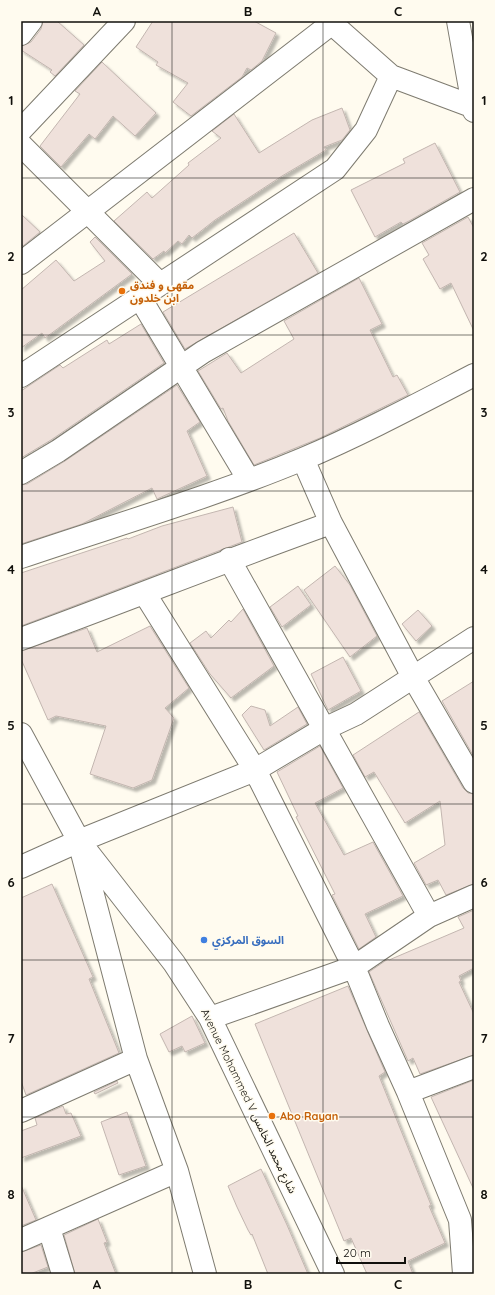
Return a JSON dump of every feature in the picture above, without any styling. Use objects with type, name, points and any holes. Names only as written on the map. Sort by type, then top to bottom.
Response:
[{"type":"street","points":[[21,34],[31,21]]},
{"type":"street","points":[[21,130],[124,21]]},
{"type":"street","points":[[458,21],[474,109]]},
{"type":"street","points":[[21,263],[88,213],[330,23],[391,76],[474,109]]},
{"type":"street","points":[[21,376],[334,169],[366,130],[391,76]]},
{"type":"street","points":[[21,145],[160,284]]},
{"type":"street","points":[[21,474],[58,451],[203,352],[474,199]]},
{"type":"street","points":[[140,298],[249,480]]},
{"type":"street","points":[[21,557],[249,480],[303,459],[367,431],[474,375]]},
{"type":"street","points":[[303,459],[331,523],[413,677],[474,782]]},
{"type":"street","points":[[21,639],[145,594],[229,559],[331,523]]},
{"type":"street","points":[[229,559],[429,916]]},
{"type":"street","points":[[145,594],[255,770],[354,967],[378,1026],[467,1217],[464,1274]]},
{"type":"street","points":[[21,867],[79,841],[255,770],[324,729],[356,714],[474,638]]},
{"type":"street","name":"Avenue Mohammed V شارع محمد الخامس","points":[[21,734],[79,841],[174,962],[210,1018],[333,1274]]},
{"type":"street","points":[[79,841],[136,1059],[177,1171],[205,1274]]},
{"type":"street","points":[[210,1018],[354,967],[429,916],[474,896]]},
{"type":"street","points":[[21,1112],[136,1059]]},
{"type":"street","points":[[408,1092],[474,1067]]},
{"type":"street","points":[[21,1240],[177,1171]]},
{"type":"street","points":[[49,1228],[63,1274]]},
{"type":"building","points":[[43,21],[57,21],[84,45],[55,76],[50,72],[52,70],[21,50],[21,46],[31,42],[41,29]]},
{"type":"building","points":[[153,21],[254,21],[276,33],[262,61],[251,70],[247,68],[242,77],[191,116],[173,102],[188,83],[156,65],[158,62],[136,47]]},
{"type":"building","points":[[102,62],[156,113],[135,136],[113,116],[95,139],[89,134],[61,167],[40,146],[80,94],[75,91]]},
{"type":"building","points":[[342,108],[350,130],[342,140],[324,147],[326,150],[282,176],[215,220],[192,238],[189,235],[182,244],[178,241],[165,253],[164,251],[153,259],[114,221],[147,192],[152,198],[189,165],[188,163],[221,138],[212,131],[234,114],[259,153],[312,120]]},
{"type":"building","points":[[435,143],[460,192],[409,221],[403,224],[401,222],[375,237],[351,190],[405,163],[403,159]]},
{"type":"building","points":[[21,214],[40,232],[23,246],[21,243]]},
{"type":"building","points":[[468,217],[474,228],[474,331],[451,283],[440,289],[423,259],[429,255],[422,243]]},
{"type":"building","points":[[294,233],[318,273],[185,349],[163,312]]},
{"type":"building","points":[[95,237],[132,274],[45,338],[42,333],[21,348],[21,290],[56,260],[74,281],[105,261],[90,242]]},
{"type":"building","points":[[359,278],[382,324],[370,330],[393,377],[397,375],[408,395],[320,438],[254,465],[228,421],[223,408],[221,409],[198,371],[227,353],[241,373],[294,339],[284,321]]},
{"type":"building","points":[[141,324],[164,363],[51,440],[21,458],[21,391],[60,365],[63,368],[107,340],[109,344]]},
{"type":"building","points":[[177,385],[200,422],[187,431],[207,476],[157,499],[152,488],[82,524],[21,544],[21,485],[27,484],[65,461]]},
{"type":"building","points":[[233,507],[242,542],[21,626],[21,573],[127,538],[128,539],[162,526]]},
{"type":"building","points":[[335,566],[350,585],[377,636],[350,657],[304,590]]},
{"type":"building","points":[[298,586],[311,605],[282,627],[270,607]]},
{"type":"building","points":[[243,609],[274,666],[231,698],[210,674],[190,643],[206,631],[211,638],[229,620],[231,622]]},
{"type":"building","points":[[418,610],[432,626],[416,641],[402,624]]},
{"type":"building","points":[[150,626],[189,688],[165,708],[174,718],[152,780],[133,788],[90,774],[106,726],[56,716],[48,720],[21,659],[21,651],[87,628],[97,652]]},
{"type":"building","points":[[343,657],[361,691],[328,710],[311,674]]},
{"type":"building","points":[[474,681],[474,757],[442,701]]},
{"type":"building","points":[[251,706],[265,710],[270,726],[298,707],[307,724],[264,750],[242,715]]},
{"type":"building","points":[[419,712],[463,788],[468,793],[474,794],[474,884],[446,895],[438,880],[426,885],[414,863],[445,845],[440,801],[405,823],[374,772],[365,777],[353,755]]},
{"type":"building","points":[[320,746],[343,788],[315,803],[344,855],[373,842],[403,896],[365,914],[376,937],[359,949],[332,895],[335,894],[296,817],[298,816],[277,772]]},
{"type":"building","points":[[52,884],[93,977],[89,979],[119,1053],[26,1095],[21,1081],[21,898]]},
{"type":"building","points":[[474,910],[474,968],[459,976],[461,981],[459,982],[474,1014],[474,1055],[420,1074],[413,1058],[408,1061],[369,972],[388,959],[389,960],[464,928],[458,917]]},
{"type":"building","points":[[348,986],[385,1072],[379,1076],[431,1205],[429,1206],[445,1243],[408,1261],[413,1274],[367,1274],[351,1238],[344,1241],[255,1024]]},
{"type":"building","points":[[192,1016],[205,1043],[185,1052],[182,1046],[169,1052],[160,1034]]},
{"type":"building","points":[[474,1080],[474,1190],[431,1097]]},
{"type":"building","points":[[117,1081],[118,1083],[95,1094],[94,1092]]},
{"type":"building","points":[[63,1106],[66,1114],[71,1113],[81,1136],[21,1158],[21,1131],[37,1125],[35,1118]]},
{"type":"building","points":[[127,1112],[146,1166],[119,1175],[101,1122]]},
{"type":"building","points":[[261,1169],[308,1274],[268,1274],[252,1234],[251,1235],[248,1230],[237,1207],[228,1186]]},
{"type":"building","points":[[21,1185],[36,1220],[21,1226]]},
{"type":"building","points":[[98,1219],[107,1242],[104,1243],[116,1274],[75,1274],[64,1235]]},
{"type":"building","points":[[41,1245],[48,1267],[30,1274],[21,1274],[21,1252]]},
{"type":"place","name":"مقهى و فندق ابن خلدون","points":[[122,291]]},
{"type":"place","name":"السوق المركزي","points":[[204,940]]},
{"type":"place","name":"Abo Rayan","points":[[272,1116]]}]
